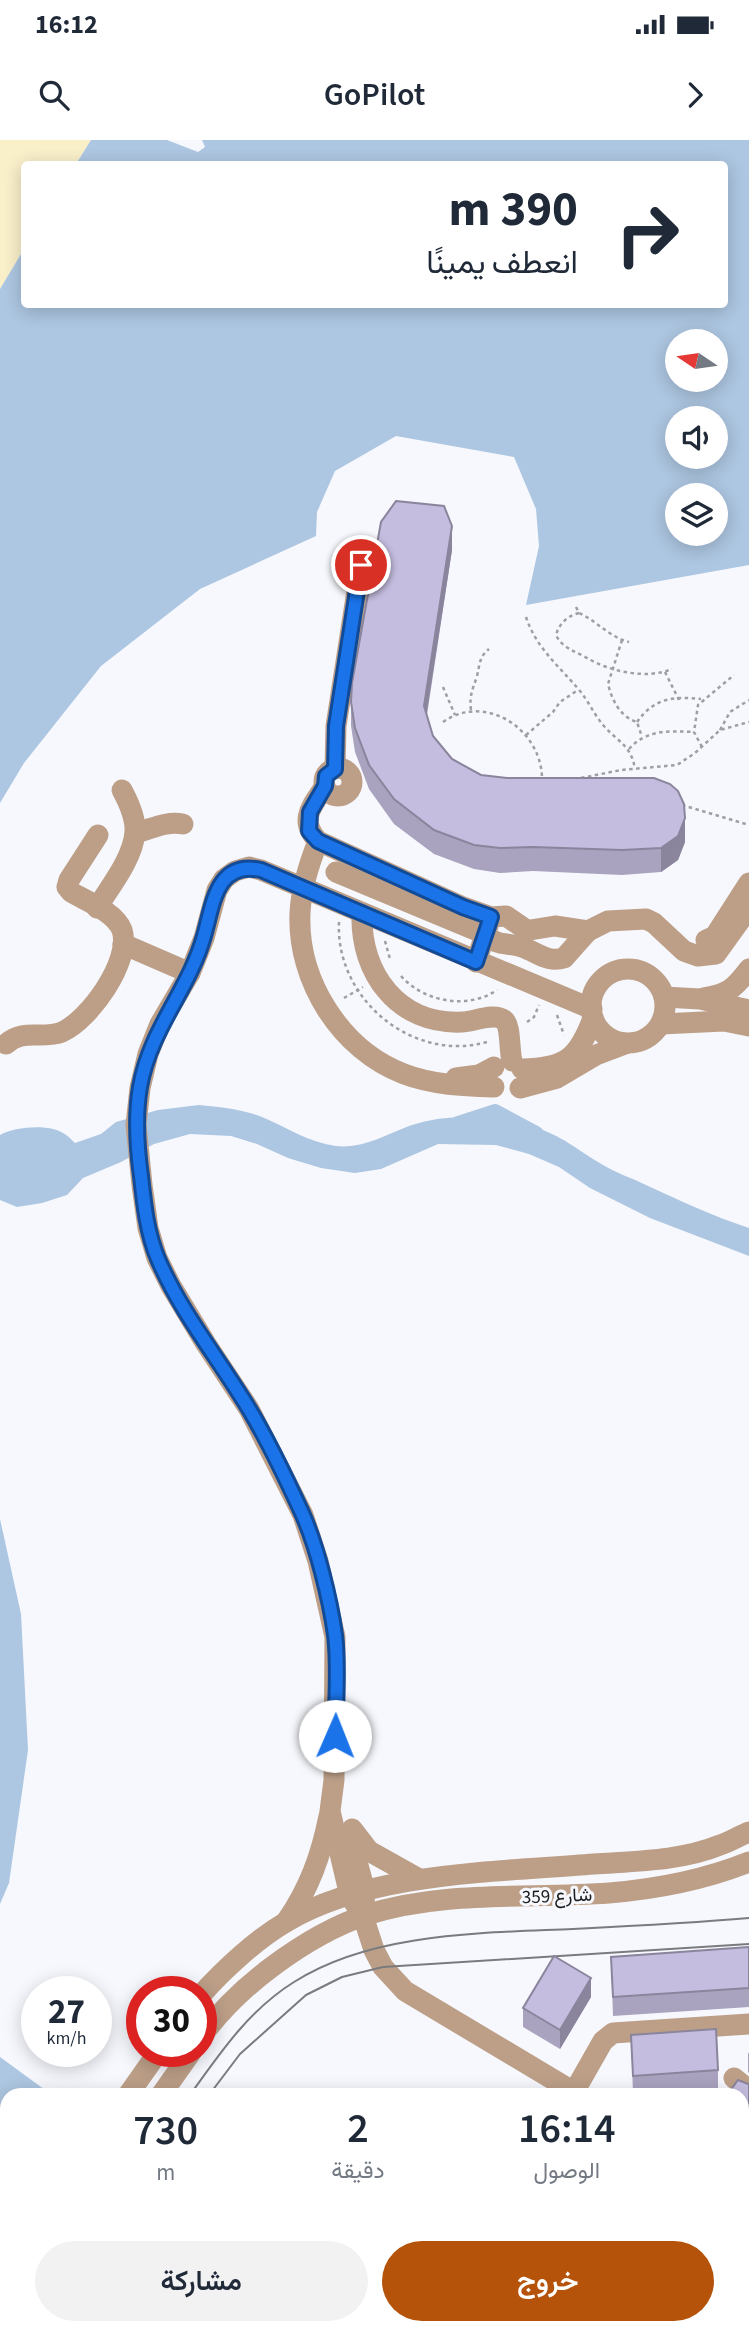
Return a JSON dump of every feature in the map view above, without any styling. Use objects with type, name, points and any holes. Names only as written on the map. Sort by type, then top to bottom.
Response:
[{"type":"street","points":[[361,565],[330,777],[313,804],[308,820],[309,831],[322,843],[347,852],[463,907],[488,925],[496,943],[520,946],[550,960],[558,960],[570,953],[588,931],[608,921],[646,919],[684,951],[698,956],[716,954],[749,908]]},
{"type":"street","points":[[97,908],[123,866],[133,840],[134,823],[122,790]]},
{"type":"street","points":[[6,1044],[14,1037],[22,1035],[47,1035],[62,1031],[82,1017],[103,995],[116,971],[122,931],[115,919],[67,887],[92,832],[133,840],[174,817]]},
{"type":"street","points":[[322,843],[302,892],[301,944],[307,968],[315,989],[331,1016],[350,1040],[390,1068],[454,1086],[508,1074],[551,1068],[574,1055],[583,1041],[592,1014],[593,994],[602,981],[622,970],[645,973],[657,983],[664,997],[664,1015],[661,1024],[650,1037],[596,1055],[557,1078],[508,1074]]},
{"type":"street","name":"شارع 359","points":[[362,922],[261,870],[249,867],[235,871],[225,879],[217,890],[204,938],[190,973],[160,1024],[148,1054],[140,1088],[136,1125],[148,1228],[158,1258],[171,1286],[249,1409],[303,1515],[318,1561],[335,1636],[334,1780],[338,1814],[363,1916]]},
{"type":"street","points":[[336,872],[488,925]]},
{"type":"street","points":[[706,940],[715,936],[749,883]]},
{"type":"street","points":[[476,962],[488,925],[506,916],[522,916]]},
{"type":"street","points":[[522,916],[525,929],[543,927],[588,931]]},
{"type":"street","points":[[500,980],[509,944],[522,916]]},
{"type":"street","points":[[508,1074],[508,1024],[496,1017],[450,1022],[425,1017],[402,1005],[387,975],[365,953],[362,922],[476,962],[500,980],[592,1014],[602,1033],[625,1044]]},
{"type":"street","points":[[122,944],[190,973]]},
{"type":"street","points":[[700,999],[724,994],[732,989],[749,969]]},
{"type":"street","points":[[664,997],[700,999],[749,1010]]},
{"type":"street","points":[[661,1024],[724,1021],[749,1026]]},
{"type":"street","name":"شارع 359","points":[[338,1814],[369,1851],[419,1879]]},
{"type":"street","name":"شارع 359","points":[[286,1922],[310,1884],[324,1842],[338,1814]]},
{"type":"street","name":"شارع 359","points":[[217,1979],[286,1922],[357,1894],[419,1879],[663,1858],[719,1846],[749,1832]]},
{"type":"street","name":"شارع 359","points":[[217,2018],[256,1979],[315,1938],[363,1916],[443,1900],[610,1893],[667,1886],[720,1874],[749,1862]]},
{"type":"street","points":[[363,1916],[374,1950],[383,1967],[405,1991],[567,2088]]},
{"type":"street","points":[[580,2088],[603,2041],[613,2033],[749,2024]]},
{"type":"street","points":[[133,2088],[148,2067]]},
{"type":"street","points":[[166,2088],[181,2067]]},
{"type":"path","points":[[576,607],[579,613]]},
{"type":"path","points":[[629,642],[612,636],[590,617],[579,613],[571,615],[558,629],[558,640],[577,654],[612,669],[640,673],[666,672],[672,669]]},
{"type":"path","points":[[526,617],[535,639],[579,689],[604,726],[629,748],[635,769]]},
{"type":"path","points":[[622,640],[608,684],[623,715],[637,722],[642,737]]},
{"type":"path","points":[[471,710],[471,688],[481,658],[489,649]]},
{"type":"path","points":[[666,672],[679,700]]},
{"type":"path","points":[[702,747],[694,732],[696,713],[702,699],[734,675]]},
{"type":"path","points":[[443,687],[455,715]]},
{"type":"path","points":[[526,735],[554,712],[560,702],[579,689]]},
{"type":"path","points":[[637,722],[649,706],[667,699],[702,699]]},
{"type":"path","points":[[588,782],[574,779],[677,765],[720,730],[730,712],[749,700]]},
{"type":"path","points":[[443,722],[471,710],[487,712],[501,718],[526,735],[539,758],[542,779],[551,779]]},
{"type":"path","points":[[720,730],[749,722]]},
{"type":"path","points":[[629,748],[642,737],[659,732],[694,732]]},
{"type":"path","points":[[680,804],[749,825]]},
{"type":"path","points":[[339,920],[362,922],[385,939],[392,963]]},
{"type":"path","points":[[344,998],[387,975],[425,993],[450,1001],[480,998],[500,980]]},
{"type":"path","points":[[555,1013],[574,1055]]},
{"type":"sand","points":[[0,140],[91,140],[78,161],[21,161],[21,254],[0,289]]},
{"type":"water","points":[[91,140],[167,140],[198,152],[205,147],[202,140],[749,140],[749,565],[526,605],[539,546],[536,509],[514,457],[396,436],[335,471],[317,512],[316,536],[200,589],[101,666],[24,763],[0,803],[0,289],[21,254],[21,308],[728,308],[728,161],[78,161]]},
{"type":"water","points":[[199,1105],[254,1114],[307,1138],[336,1146],[366,1143],[412,1125],[442,1118],[472,1117],[533,1127],[561,1138],[613,1171],[749,1228],[749,1256],[650,1218],[590,1188],[559,1167],[529,1154],[496,1145],[438,1144],[381,1169],[355,1173],[321,1168],[231,1136],[190,1134],[154,1144],[83,1178],[67,1195],[17,1207],[0,1200],[0,1135],[6,1132],[21,1128],[47,1128],[63,1133],[75,1143],[101,1134],[116,1122],[158,1110]]},
{"type":"water","points":[[0,1519],[21,1614],[28,1750],[9,1883],[0,1904]]},
{"type":"water","points":[[0,2057],[42,2088],[0,2088]]},
{"type":"building","points":[[396,501],[444,506],[452,526],[424,706],[433,736],[452,759],[481,775],[507,778],[654,778],[670,784],[678,791],[684,804],[685,818],[678,836],[661,848],[622,850],[500,848],[474,845],[434,830],[394,799],[369,765],[355,728],[351,702],[352,683],[381,522]]},
{"type":"building","points":[[749,1947],[749,1988],[613,1997],[611,1957]]},
{"type":"building","points":[[554,1956],[591,1978],[560,2030],[523,2008]]},
{"type":"building","points":[[716,2029],[718,2070],[633,2076],[631,2035]]},
{"type":"building","points":[[738,2080],[749,2084],[749,2088],[732,2088]]},
{"type":"waterway","points":[[458,1124],[495,1112],[536,1134]]},
{"type":"tram line","points":[[195,2088],[236,2033],[278,1993],[325,1966],[358,1953],[393,1944],[466,1934],[749,1918]]},
{"type":"tram line","points":[[214,2088],[240,2054],[306,1995],[342,1977],[383,1967],[749,1944]]},
{"type":"route","points":[[335,1736],[335,1636],[318,1561],[303,1515],[249,1409],[171,1286],[158,1258],[148,1228],[136,1125],[140,1088],[148,1054],[160,1024],[190,973],[204,938],[217,890],[235,871],[249,867],[261,870],[476,962],[491,917],[474,912],[318,841],[309,831],[308,820],[313,804],[325,786],[326,776],[335,769],[336,726],[361,565]]}]
